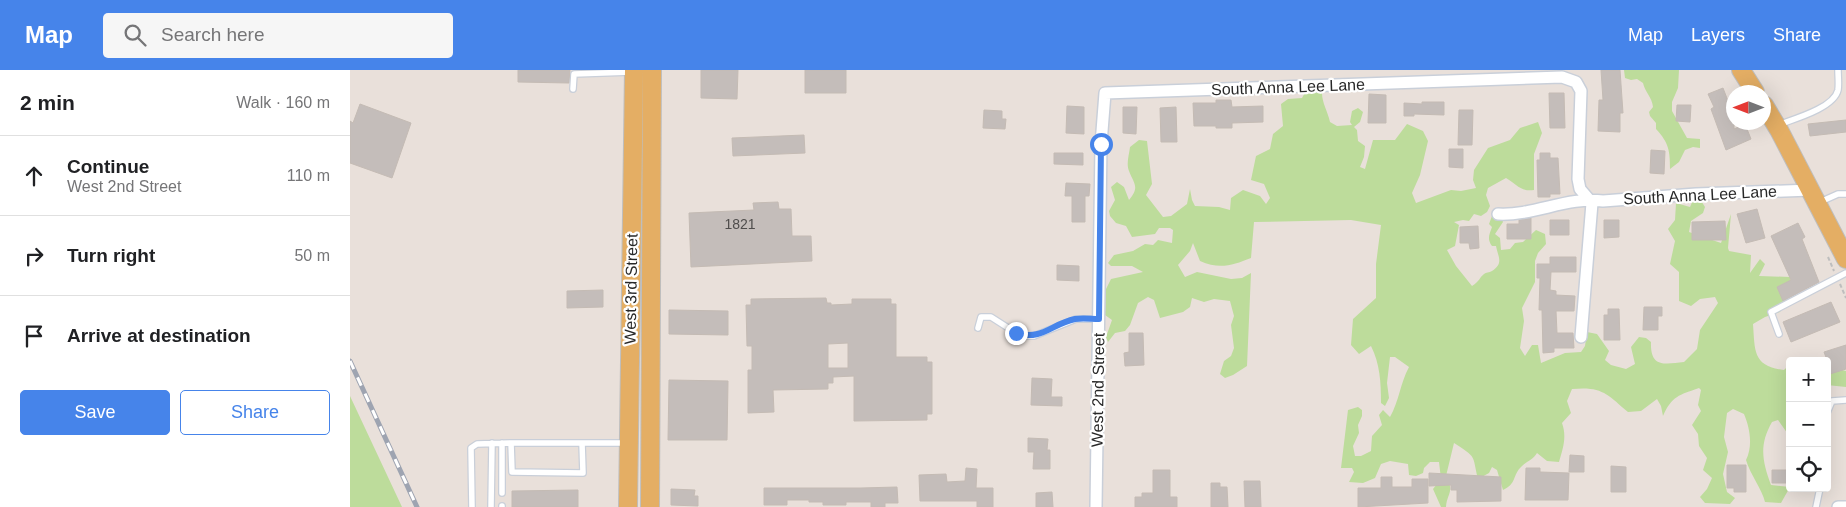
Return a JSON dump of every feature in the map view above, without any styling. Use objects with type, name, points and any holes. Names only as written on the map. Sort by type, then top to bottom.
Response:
[{"type":"main road","name":"West 3rd Street","points":[[650,507],[652,70]]},
{"type":"main road","points":[[1741,70],[1751,85]]},
{"type":"main road","name":"West 3rd Street","points":[[628,507],[634,71]]},
{"type":"main road","points":[[1771,118],[1846,259]]},
{"type":"street","name":"South Anna Lee Lane","points":[[1104,93],[1562,77],[1576,82],[1581,91],[1578,179],[1580,189],[1590,199]]},
{"type":"street","name":"West 2nd Street","points":[[1096,507],[1104,93]]},
{"type":"street","name":"South Anna Lee Lane","points":[[1498,214],[1537,211],[1590,199],[1603,200],[1696,194],[1814,196]]},
{"type":"street","points":[[1582,337],[1592,202],[1590,199]]},
{"type":"street","points":[[1838,507],[1846,507]]},
{"type":"lane","points":[[1776,126],[1816,110],[1829,102],[1838,91],[1838,70]]},
{"type":"lane","points":[[573,88],[574,74],[634,71]]},
{"type":"lane","points":[[1814,196],[1846,194]]},
{"type":"lane","points":[[1779,334],[1771,312],[1846,273]]},
{"type":"lane","points":[[978,328],[982,317],[987,316],[1016,333],[1034,336],[1076,319],[1099,319]]},
{"type":"lane","points":[[1831,403],[1832,401],[1846,400]]},
{"type":"lane","points":[[491,507],[492,443]]},
{"type":"lane","points":[[502,443],[502,493]]},
{"type":"lane","points":[[511,443],[512,472],[582,473],[582,443]]},
{"type":"lane","points":[[472,507],[471,448],[477,444],[629,443]]},
{"type":"lane","points":[[1816,507],[1819,492]]},
{"type":"green space","points":[[1624,70],[1679,70],[1678,88],[1672,102],[1672,111],[1687,138],[1700,139],[1700,148],[1693,147],[1685,150],[1679,162],[1670,169],[1668,147],[1656,129],[1656,123],[1650,116],[1649,112],[1653,107],[1651,100],[1643,83],[1637,79],[1625,78]]},
{"type":"green space","points":[[1311,82],[1322,93],[1330,122],[1337,126],[1352,125],[1350,122],[1352,111],[1358,108],[1363,112],[1360,122],[1354,127],[1357,130],[1358,141],[1365,146],[1364,157],[1360,167],[1365,169],[1373,140],[1395,140],[1407,124],[1423,131],[1428,141],[1420,175],[1412,193],[1416,203],[1451,190],[1461,191],[1476,188],[1473,180],[1474,170],[1488,148],[1510,140],[1520,128],[1538,122],[1542,133],[1534,154],[1534,190],[1522,189],[1506,178],[1488,188],[1486,195],[1490,206],[1487,212],[1481,216],[1474,214],[1469,221],[1454,222],[1459,225],[1455,246],[1447,250],[1456,266],[1472,286],[1477,283],[1482,275],[1496,268],[1499,262],[1496,246],[1490,244],[1489,239],[1492,227],[1489,224],[1492,216],[1498,216],[1503,222],[1495,234],[1500,238],[1501,250],[1510,249],[1515,243],[1523,242],[1536,230],[1545,234],[1546,244],[1538,253],[1535,261],[1535,282],[1522,308],[1524,321],[1520,348],[1525,356],[1532,345],[1538,345],[1541,363],[1565,353],[1581,352],[1585,346],[1587,332],[1597,334],[1609,351],[1605,360],[1611,365],[1626,369],[1635,364],[1631,347],[1639,337],[1646,338],[1651,342],[1651,350],[1656,360],[1665,363],[1684,362],[1697,349],[1700,330],[1718,303],[1715,297],[1700,299],[1691,306],[1679,301],[1679,272],[1670,264],[1675,241],[1668,229],[1675,220],[1676,203],[1690,207],[1693,200],[1700,199],[1705,207],[1703,213],[1691,221],[1689,232],[1721,243],[1731,214],[1729,251],[1751,255],[1750,273],[1760,259],[1765,264],[1759,276],[1790,277],[1792,289],[1780,312],[1765,317],[1753,324],[1754,342],[1761,361],[1774,368],[1784,370],[1786,368],[1786,431],[1778,420],[1772,422],[1765,438],[1763,453],[1771,485],[1786,487],[1787,492],[1781,503],[1765,502],[1746,460],[1750,443],[1746,419],[1744,414],[1733,409],[1727,413],[1724,437],[1728,452],[1723,474],[1727,492],[1735,498],[1730,504],[1705,503],[1700,497],[1707,489],[1712,478],[1703,470],[1707,458],[1699,446],[1698,434],[1692,425],[1701,411],[1698,405],[1701,390],[1699,388],[1673,400],[1663,416],[1657,399],[1641,411],[1628,412],[1615,400],[1597,390],[1572,389],[1567,401],[1571,413],[1562,423],[1564,438],[1559,462],[1547,461],[1537,453],[1519,469],[1513,482],[1503,490],[1497,470],[1492,467],[1489,473],[1478,479],[1474,461],[1470,454],[1454,443],[1446,476],[1450,489],[1446,507],[1441,507],[1433,489],[1441,479],[1439,462],[1430,462],[1424,468],[1423,473],[1416,476],[1409,475],[1408,464],[1390,461],[1381,464],[1375,478],[1363,483],[1349,482],[1354,472],[1352,468],[1341,468],[1348,410],[1358,407],[1362,410],[1362,416],[1358,425],[1359,433],[1353,446],[1355,456],[1361,456],[1371,451],[1372,436],[1382,425],[1379,415],[1383,410],[1390,417],[1409,367],[1395,357],[1390,357],[1387,383],[1389,398],[1385,406],[1381,403],[1379,373],[1371,346],[1359,354],[1351,345],[1353,319],[1376,298],[1376,264],[1381,225],[1351,220],[1254,222],[1251,258],[1226,266],[1207,264],[1200,261],[1193,243],[1190,251],[1178,265],[1185,277],[1197,272],[1231,279],[1242,278],[1251,273],[1247,366],[1233,375],[1225,378],[1220,374],[1224,361],[1231,356],[1234,348],[1231,325],[1234,316],[1230,301],[1214,299],[1204,302],[1192,298],[1190,307],[1183,312],[1160,318],[1154,300],[1148,297],[1138,303],[1130,325],[1125,331],[1115,333],[1108,342],[1106,337],[1112,320],[1105,315],[1106,289],[1111,279],[1143,272],[1132,266],[1111,266],[1108,263],[1114,255],[1133,251],[1145,244],[1153,245],[1158,240],[1172,243],[1173,230],[1170,228],[1159,228],[1155,234],[1132,237],[1126,226],[1116,223],[1110,216],[1109,211],[1115,200],[1111,187],[1117,182],[1124,187],[1129,200],[1135,189],[1128,165],[1130,147],[1139,140],[1147,141],[1152,184],[1146,195],[1163,217],[1171,216],[1187,204],[1190,189],[1195,206],[1219,207],[1230,210],[1231,198],[1243,190],[1260,196],[1266,204],[1270,198],[1264,184],[1251,180],[1256,156],[1270,149],[1273,134],[1283,126],[1281,104],[1288,99],[1302,98]]},
{"type":"green space","points":[[1834,368],[1846,371],[1846,387],[1831,385],[1831,369]]},
{"type":"green space","points":[[350,396],[402,507],[350,507]]},
{"type":"building","points":[[518,70],[570,70],[569,83],[518,82]]},
{"type":"building","points":[[701,70],[738,70],[737,99],[701,98]]},
{"type":"building","points":[[805,70],[846,70],[846,93],[805,93]]},
{"type":"building","points":[[1601,70],[1620,70],[1623,113],[1620,113],[1620,132],[1598,131],[1599,100],[1603,100]]},
{"type":"building","points":[[1723,88],[1726,96],[1726,130],[1747,130],[1751,139],[1726,150],[1711,109],[1714,107],[1708,94]]},
{"type":"building","points":[[1549,93],[1564,93],[1565,128],[1550,128]]},
{"type":"building","points":[[1369,94],[1386,95],[1386,123],[1368,123]]},
{"type":"building","points":[[1216,100],[1231,100],[1232,107],[1263,106],[1263,122],[1232,123],[1232,128],[1194,126],[1193,103],[1216,103]]},
{"type":"building","points":[[1422,102],[1444,102],[1444,115],[1414,114],[1414,116],[1404,116],[1404,103],[1422,104]]},
{"type":"building","points":[[360,104],[411,123],[392,178],[350,163],[350,121],[353,123]]},
{"type":"building","points":[[1677,105],[1691,105],[1690,122],[1676,121]]},
{"type":"building","points":[[1067,106],[1084,107],[1084,134],[1066,133]]},
{"type":"building","points":[[1123,107],[1137,107],[1136,134],[1123,133]]},
{"type":"building","points":[[1176,107],[1177,142],[1161,142],[1160,108]]},
{"type":"building","points":[[984,110],[1002,111],[1002,119],[1006,119],[1005,129],[983,128]]},
{"type":"building","points":[[1459,110],[1473,110],[1472,145],[1458,145]]},
{"type":"building","points":[[1846,120],[1846,132],[1810,136],[1808,124]]},
{"type":"building","points":[[804,135],[805,153],[733,156],[732,138]]},
{"type":"building","points":[[1449,149],[1463,149],[1463,168],[1449,167]]},
{"type":"building","points":[[1651,150],[1665,151],[1664,174],[1650,173]]},
{"type":"building","points":[[1054,153],[1083,153],[1083,165],[1054,164]]},
{"type":"building","points":[[1540,153],[1550,153],[1550,158],[1558,158],[1560,194],[1550,194],[1550,197],[1538,197],[1537,160],[1540,160]]},
{"type":"building","points":[[1066,183],[1090,184],[1089,196],[1085,196],[1085,222],[1072,222],[1072,196],[1065,196]]},
{"type":"building","points":[[778,202],[779,209],[791,209],[792,236],[811,236],[812,261],[691,267],[689,213],[754,210],[753,203]]},
{"type":"building","points":[[1757,209],[1765,238],[1746,243],[1737,214]]},
{"type":"building","points":[[1531,218],[1531,239],[1507,239],[1507,224],[1519,224],[1519,220]]},
{"type":"building","points":[[1550,220],[1569,220],[1569,235],[1550,235]]},
{"type":"building","points":[[1604,220],[1619,220],[1619,237],[1604,238]]},
{"type":"building","points":[[1725,221],[1726,240],[1692,240],[1692,222]]},
{"type":"building","points":[[1798,223],[1805,237],[1802,239],[1819,282],[1783,301],[1777,287],[1791,280],[1771,236]]},
{"type":"building","points":[[1478,226],[1479,248],[1470,249],[1469,243],[1460,243],[1460,227]]},
{"type":"building","points":[[1550,257],[1576,257],[1576,272],[1551,272],[1550,290],[1556,291],[1556,295],[1575,296],[1574,311],[1556,311],[1557,333],[1573,333],[1574,348],[1554,348],[1554,352],[1543,353],[1542,310],[1539,310],[1540,278],[1537,278],[1537,264],[1550,264]]},
{"type":"building","points":[[1057,265],[1079,266],[1079,281],[1057,280]]},
{"type":"building","points":[[603,290],[603,307],[567,308],[567,291]]},
{"type":"building","points":[[826,298],[827,303],[831,303],[831,305],[852,304],[852,299],[891,299],[891,304],[896,304],[896,357],[927,357],[927,362],[932,362],[932,414],[927,414],[927,420],[854,421],[854,376],[833,377],[833,383],[828,383],[828,389],[773,390],[774,412],[748,413],[748,370],[752,370],[752,346],[747,346],[746,305],[751,305],[751,299]],"holes":[[[848,343],[848,368],[828,368],[828,344]]]},
{"type":"building","points":[[1831,302],[1840,322],[1791,342],[1783,322]]},
{"type":"building","points":[[1644,307],[1662,307],[1662,316],[1658,316],[1658,330],[1643,330]]},
{"type":"building","points":[[1608,309],[1619,309],[1620,340],[1604,340],[1604,315],[1608,315]]},
{"type":"building","points":[[669,310],[728,311],[728,335],[669,334]]},
{"type":"building","points":[[1129,333],[1143,333],[1144,365],[1125,366],[1124,353],[1129,352]]},
{"type":"building","points":[[1846,345],[1846,369],[1831,374],[1831,357],[1826,357],[1824,352]]},
{"type":"building","points":[[1032,378],[1052,379],[1051,397],[1062,397],[1062,406],[1031,405]]},
{"type":"building","points":[[669,380],[728,381],[727,440],[668,440]]},
{"type":"building","points":[[1028,438],[1048,439],[1047,450],[1050,450],[1050,469],[1033,469],[1034,452],[1028,452]]},
{"type":"building","points":[[1570,455],[1584,456],[1584,472],[1569,472]]},
{"type":"building","points":[[1727,465],[1746,465],[1746,492],[1734,492],[1734,488],[1727,488]]},
{"type":"building","points":[[1611,466],[1626,467],[1626,492],[1611,492]]},
{"type":"building","points":[[966,468],[977,469],[976,488],[993,488],[993,507],[977,507],[977,501],[920,501],[919,475],[946,474],[947,482],[965,481]]},
{"type":"building","points":[[1526,468],[1540,468],[1540,472],[1569,473],[1568,500],[1525,500]]},
{"type":"building","points":[[1153,470],[1170,470],[1170,497],[1177,497],[1177,507],[1135,507],[1135,497],[1142,497],[1142,493],[1153,493]]},
{"type":"building","points":[[1772,470],[1786,470],[1786,483],[1772,483]]},
{"type":"building","points":[[1429,473],[1501,477],[1501,501],[1457,502],[1457,490],[1451,490],[1451,485],[1429,486]]},
{"type":"building","points":[[1381,477],[1392,477],[1392,487],[1412,487],[1412,479],[1428,479],[1428,503],[1358,507],[1358,488],[1381,488]]},
{"type":"building","points":[[1244,481],[1260,481],[1261,507],[1245,507]]},
{"type":"building","points":[[1211,483],[1220,483],[1220,487],[1227,487],[1228,507],[1211,507]]},
{"type":"building","points":[[897,487],[898,503],[885,503],[885,507],[871,507],[871,502],[846,502],[846,505],[823,505],[823,502],[809,502],[809,500],[787,500],[787,505],[764,505],[764,488]]},
{"type":"building","points":[[671,489],[695,490],[694,496],[698,496],[698,506],[671,505]]},
{"type":"building","points":[[578,490],[578,507],[512,507],[512,491]]},
{"type":"building","points":[[1052,492],[1053,507],[1036,507],[1036,493]]},
{"type":"railway","points":[[350,361],[417,507]]},
{"type":"route","points":[[1016,333],[1034,336],[1076,319],[1099,319],[1101,144]]}]
